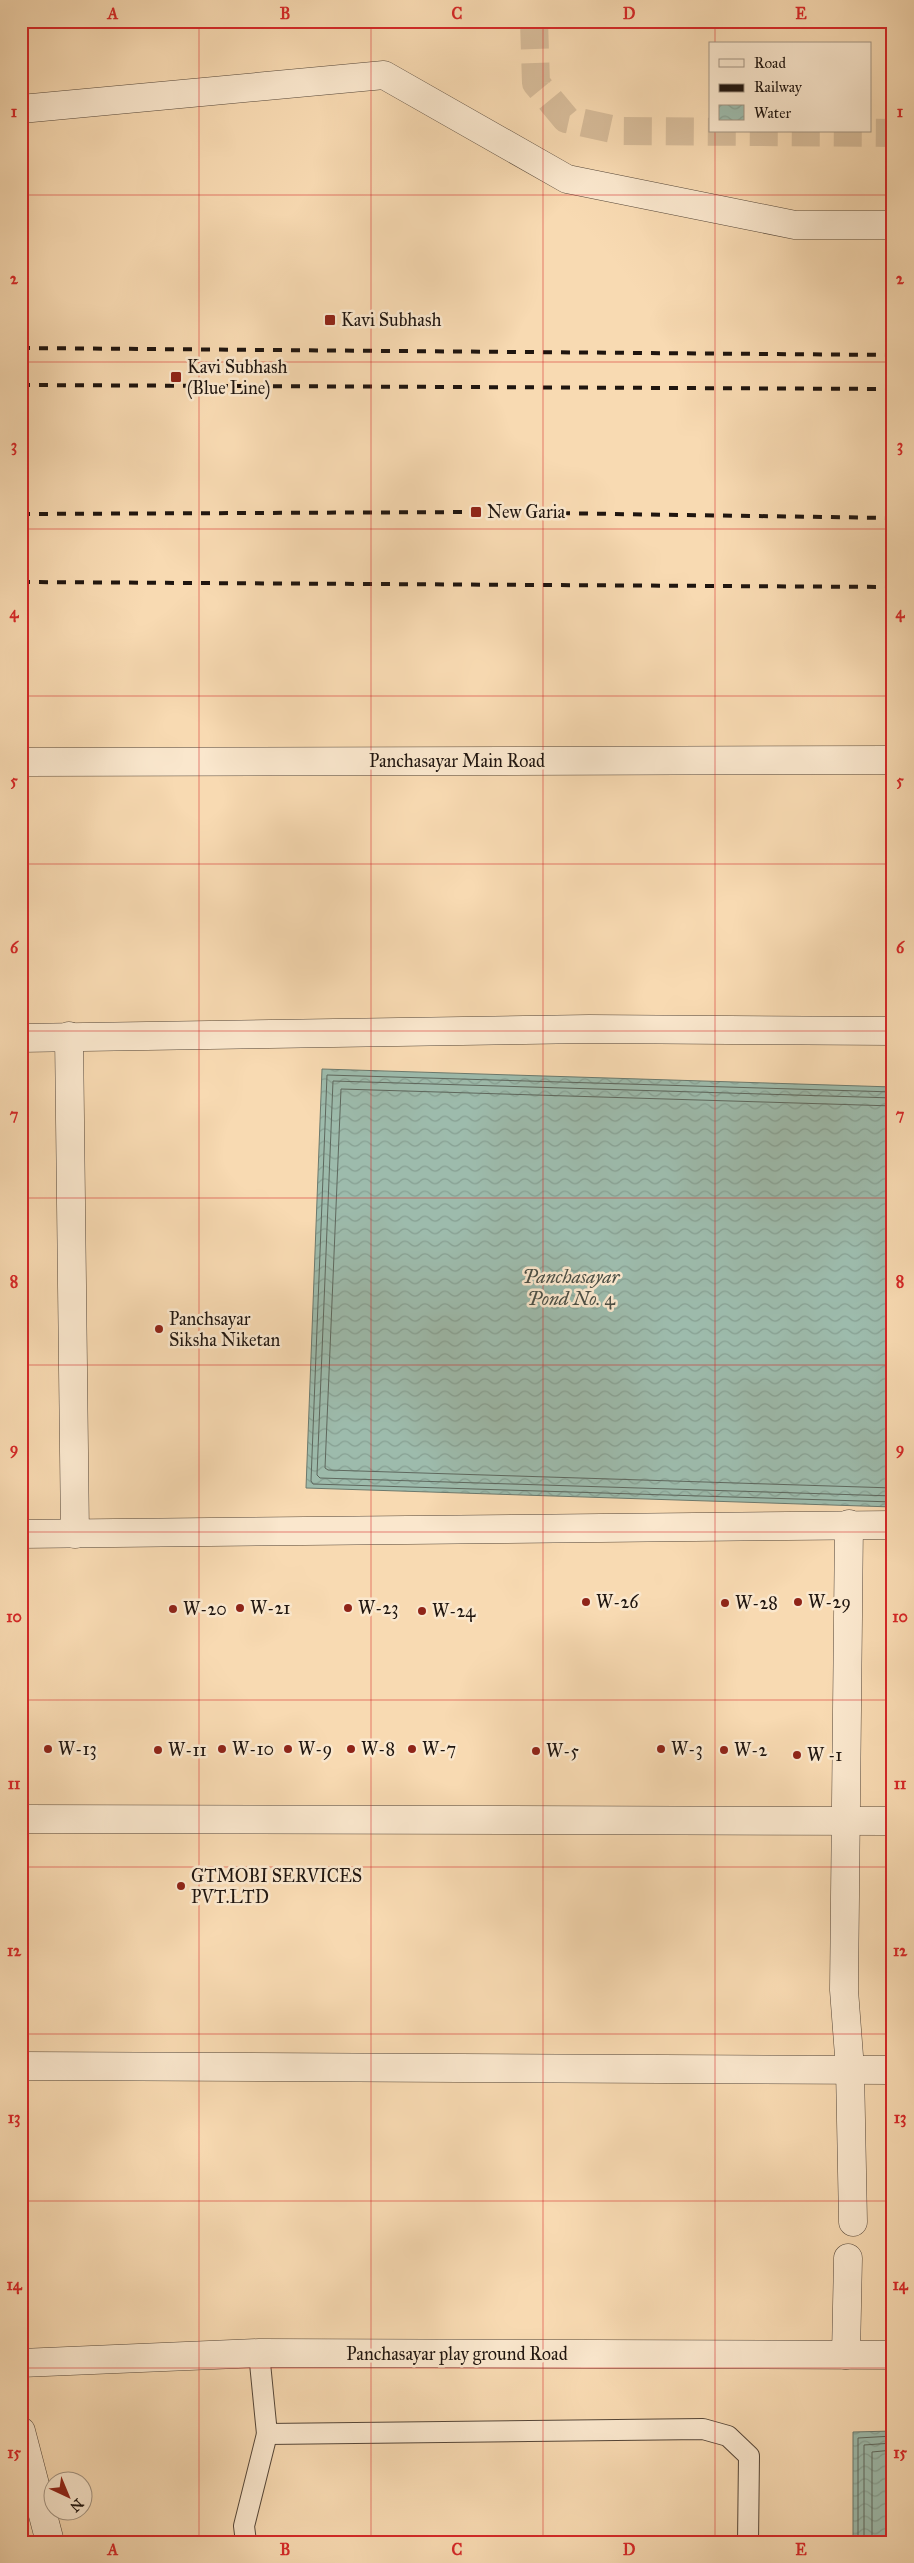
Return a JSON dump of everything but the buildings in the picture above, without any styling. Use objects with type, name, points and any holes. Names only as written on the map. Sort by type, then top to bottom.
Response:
[{"type":"street","points":[[21,109],[384,75],[567,178],[795,225],[893,225]]},
{"type":"street","name":"Panchasayar Main Road","points":[[21,762],[893,760]]},
{"type":"street","points":[[21,1038],[589,1029],[893,1031]]},
{"type":"street","points":[[69,1036],[75,1534]]},
{"type":"street","points":[[848,1524],[844,1990],[850,2069],[852,2222]]},
{"type":"street","points":[[21,1534],[893,1525]]},
{"type":"street","points":[[21,1819],[893,1821]]},
{"type":"street","points":[[21,2066],[893,2070]]},
{"type":"street","points":[[846,2355],[848,2258]]},
{"type":"street","name":"Panchasayar play ground Road","points":[[21,2363],[259,2353],[893,2355]]},
{"type":"street","points":[[21,2431],[50,2542]]},
{"type":"lane","points":[[246,2542],[244,2526],[267,2434],[259,2353]]},
{"type":"lane","points":[[267,2434],[703,2429],[728,2436],[749,2456],[748,2542]]},
{"type":"water","name":"Panchasayar Pond No. 4","points":[[322,1069],[893,1087],[893,1507],[306,1488]]},
{"type":"water","points":[[893,2431],[893,2542],[853,2542],[853,2432]]},
{"type":"tunnel","points":[[534,21],[536,83],[566,119],[621,131],[709,132]]},
{"type":"tunnel","points":[[757,132],[893,133]]},
{"type":"railway","points":[[21,348],[893,355]]},
{"type":"railway","points":[[21,385],[893,389]]},
{"type":"railway","points":[[21,514],[476,512],[893,518]]},
{"type":"railway","points":[[21,582],[893,587]]},
{"type":"place","name":"Kavi Subhash","points":[[330,320]]},
{"type":"place","name":"Kavi Subhash (Blue Line)","points":[[176,377]]},
{"type":"place","name":"New Garia","points":[[476,512]]},
{"type":"place","name":"Panchsayar Siksha Niketan","points":[[159,1329]]},
{"type":"place","name":"W-26","points":[[586,1602]]},
{"type":"place","name":"W-29","points":[[798,1602]]},
{"type":"place","name":"W-28","points":[[725,1603]]},
{"type":"place","name":"W-21","points":[[240,1608]]},
{"type":"place","name":"W-23","points":[[348,1608]]},
{"type":"place","name":"W-20","points":[[173,1609]]},
{"type":"place","name":"W-24","points":[[422,1611]]},
{"type":"place","name":"W-13","points":[[48,1749]]},
{"type":"place","name":"W-10","points":[[222,1749]]},
{"type":"place","name":"W-9","points":[[288,1749]]},
{"type":"place","name":"W-8","points":[[351,1749]]},
{"type":"place","name":"W-7","points":[[412,1749]]},
{"type":"place","name":"W-3","points":[[661,1749]]},
{"type":"place","name":"W-11","points":[[158,1750]]},
{"type":"place","name":"W-2","points":[[724,1750]]},
{"type":"place","name":"W-5","points":[[536,1751]]},
{"type":"place","name":"W -1","points":[[797,1755]]},
{"type":"place","name":"GTMOBI SERVICES PVT.LTD","points":[[181,1886]]}]
